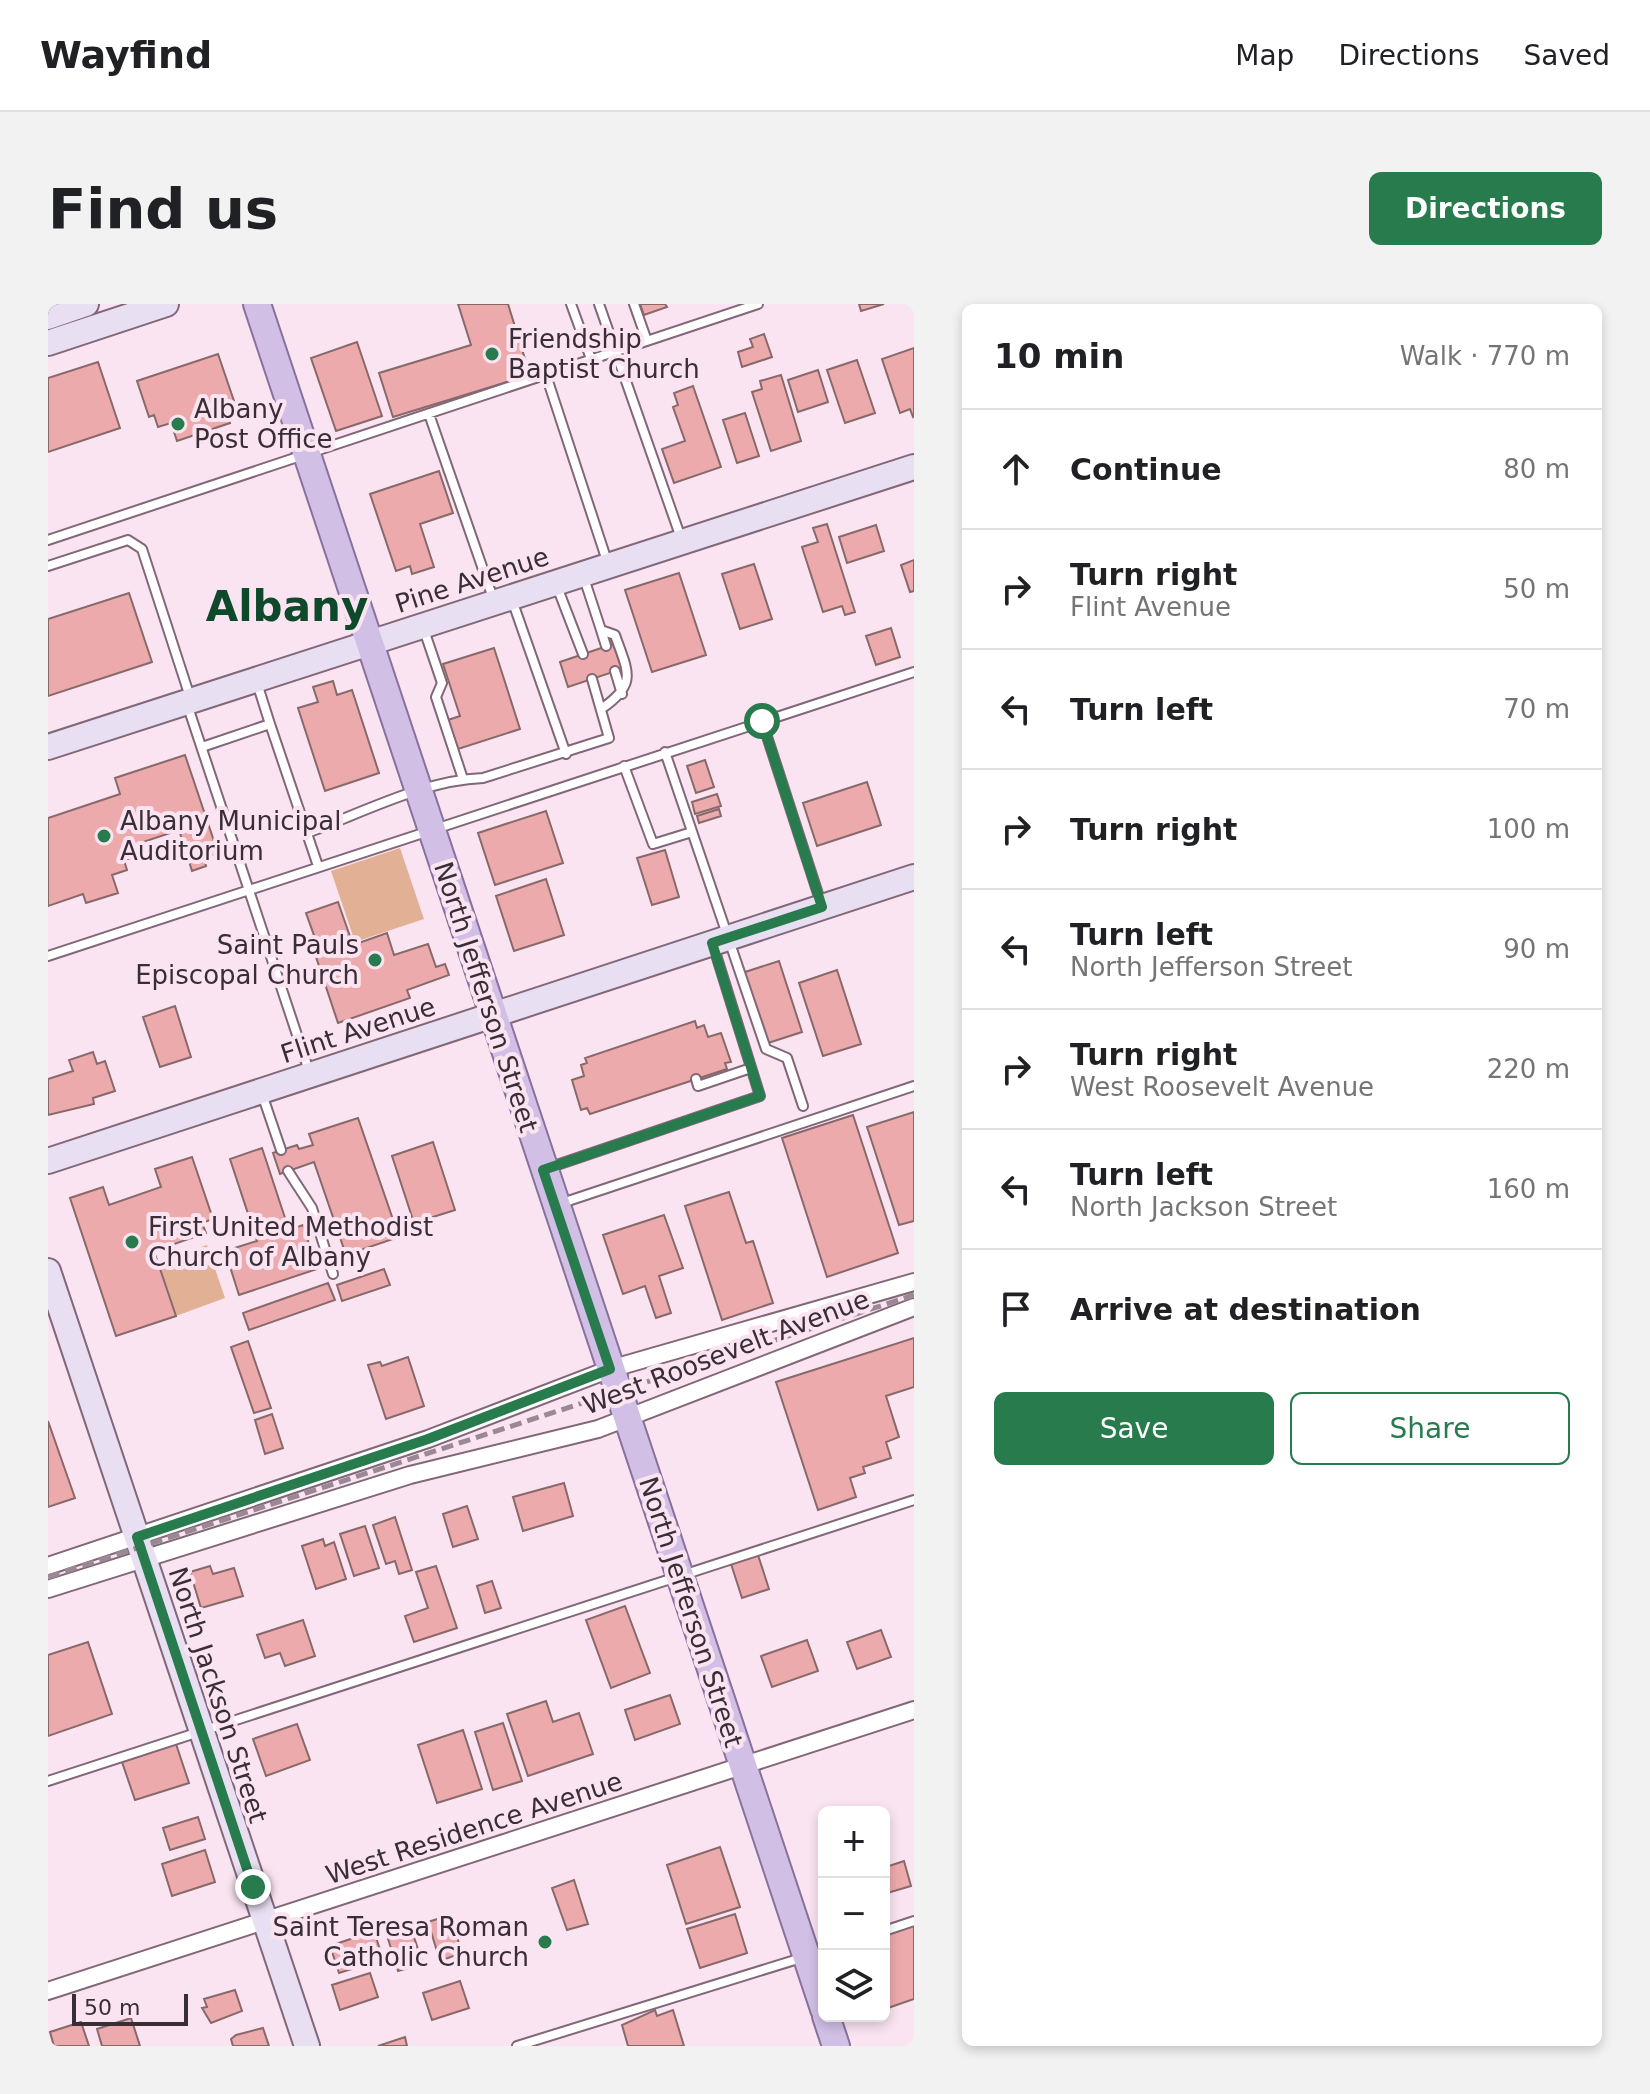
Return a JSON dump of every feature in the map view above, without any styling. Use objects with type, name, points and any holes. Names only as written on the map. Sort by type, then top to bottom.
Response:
[{"type":"main road","name":"North Jefferson Street","points":[[257,304],[742,1766],[815,1954]]},
{"type":"street","points":[[48,317],[86,304]]},
{"type":"street","points":[[48,343],[166,304]]},
{"type":"street","name":"Pine Avenue","points":[[48,747],[914,467]]},
{"type":"street","name":"Flint Avenue","points":[[48,1161],[914,877]]},
{"type":"street","name":"North Jackson Street","points":[[48,1271],[307,2046]]},
{"type":"street","name":"West Roosevelt Avenue","points":[[48,1589],[140,1547],[610,1369],[744,1334],[914,1282]]},
{"type":"street","name":"West Roosevelt Avenue","points":[[48,1566],[140,1547],[627,1419],[844,1331],[914,1307]]},
{"type":"street","name":"West Residence Avenue","points":[[48,1991],[914,1710]]},
{"type":"lane","points":[[571,304],[591,359]]},
{"type":"lane","points":[[599,304],[682,541]]},
{"type":"lane","points":[[634,304],[647,341]]},
{"type":"lane","points":[[48,540],[758,304]]},
{"type":"lane","points":[[546,375],[609,565]]},
{"type":"lane","points":[[429,414],[566,754]]},
{"type":"lane","points":[[48,566],[128,540],[142,549],[202,747],[310,1075]]},
{"type":"lane","points":[[582,574],[606,646]]},
{"type":"lane","points":[[556,582],[583,654]]},
{"type":"lane","points":[[423,625],[442,683],[436,697],[463,779]]},
{"type":"lane","points":[[601,630],[615,635],[629,675],[622,695],[601,709]]},
{"type":"lane","points":[[615,671],[622,695]]},
{"type":"lane","points":[[48,956],[914,672]]},
{"type":"lane","points":[[255,679],[318,866]]},
{"type":"lane","points":[[307,833],[418,792],[463,779],[483,778],[609,738],[592,679]]},
{"type":"lane","points":[[762,721],[822,907]]},
{"type":"lane","points":[[202,747],[270,724]]},
{"type":"lane","points":[[543,1170],[760,1096],[692,832],[665,752]]},
{"type":"lane","points":[[624,766],[653,844],[692,832]]},
{"type":"lane","points":[[720,941],[766,1049],[787,1058],[803,1106]]},
{"type":"lane","points":[[696,1079],[698,1086],[751,1068]]},
{"type":"lane","points":[[555,1205],[914,1086]]},
{"type":"lane","points":[[262,1091],[281,1150]]},
{"type":"lane","points":[[288,1171],[312,1208],[333,1274]]},
{"type":"lane","points":[[48,1781],[914,1500]]},
{"type":"lane","points":[[890,1929],[914,1921]]},
{"type":"lane","points":[[517,2046],[815,1954]]},
{"type":"shaded area","points":[[400,848],[424,919],[355,942],[331,871]]},
{"type":"shaded area","points":[[207,1245],[225,1298],[176,1316],[158,1262]]},
{"type":"building","points":[[458,304],[508,304],[530,375],[393,417],[379,373],[471,345]]},
{"type":"building","points":[[640,304],[665,304],[667,307],[644,315]]},
{"type":"building","points":[[859,304],[884,304],[861,311]]},
{"type":"building","points":[[764,334],[772,357],[742,367],[738,352],[753,347],[750,339]]},
{"type":"building","points":[[357,342],[382,416],[336,431],[311,358]]},
{"type":"building","points":[[914,348],[913,417],[910,409],[900,413],[882,359]]},
{"type":"building","points":[[218,354],[234,401],[224,405],[230,423],[177,441],[171,423],[158,427],[154,415],[149,417],[137,381]]},
{"type":"building","points":[[857,360],[875,413],[845,423],[827,370]]},
{"type":"building","points":[[98,362],[120,428],[48,452],[48,378]]},
{"type":"building","points":[[818,370],[828,402],[798,412],[788,380]]},
{"type":"building","points":[[781,375],[801,441],[771,451],[752,392],[762,389],[760,381]]},
{"type":"building","points":[[693,386],[721,467],[674,483],[662,449],[685,441],[673,407],[678,405],[674,393]]},
{"type":"building","points":[[745,413],[759,456],[737,463],[723,420]]},
{"type":"building","points":[[439,471],[453,513],[420,524],[434,567],[412,574],[410,566],[396,571],[370,494]]},
{"type":"building","points":[[827,524],[855,612],[845,615],[842,606],[823,612],[802,547],[818,542],[813,528]]},
{"type":"building","points":[[876,525],[884,551],[847,563],[839,537]]},
{"type":"building","points":[[914,560],[914,591],[910,592],[901,565]]},
{"type":"building","points":[[754,564],[772,619],[740,629],[722,574]]},
{"type":"building","points":[[679,573],[706,655],[652,672],[625,590]]},
{"type":"building","points":[[129,593],[152,662],[48,696],[48,619]]},
{"type":"building","points":[[891,628],[900,657],[876,665],[866,636]]},
{"type":"building","points":[[613,644],[622,669],[568,687],[560,662]]},
{"type":"building","points":[[494,648],[520,729],[458,749],[448,720],[460,716],[443,664]]},
{"type":"building","points":[[333,681],[337,695],[352,690],[379,773],[325,791],[298,708],[318,702],[313,687]]},
{"type":"building","name":"Albany Municipal Auditorium","points":[[185,755],[218,853],[204,858],[206,866],[192,871],[179,830],[140,843],[144,854],[124,860],[127,870],[112,875],[118,893],[86,903],[83,894],[48,906],[48,818],[120,794],[115,778]]},
{"type":"building","points":[[705,760],[714,787],[696,793],[687,766]]},
{"type":"building","points":[[867,782],[881,825],[817,846],[803,803]]},
{"type":"building","points":[[717,794],[721,806],[695,814],[692,802]]},
{"type":"building","points":[[719,809],[721,816],[699,823],[697,816]]},
{"type":"building","points":[[546,811],[563,863],[495,885],[478,833]]},
{"type":"building","points":[[665,850],[679,897],[652,905],[637,858]]},
{"type":"building","points":[[546,879],[564,935],[514,951],[496,896]]},
{"type":"building","name":"Saint Pauls Episcopal Church","points":[[338,902],[353,945],[387,933],[394,955],[428,944],[436,967],[445,964],[449,975],[407,990],[410,998],[338,1023],[311,942],[316,941],[306,913]]},
{"type":"building","points":[[779,961],[802,1032],[765,1044],[742,973]]},
{"type":"building","points":[[837,970],[861,1044],[823,1056],[799,983]]},
{"type":"building","points":[[175,1006],[191,1057],[160,1067],[143,1017]]},
{"type":"building","points":[[695,1021],[697,1028],[704,1025],[708,1037],[721,1033],[731,1062],[725,1063],[727,1069],[590,1114],[587,1108],[581,1110],[572,1080],[584,1076],[581,1065],[587,1063],[585,1058]]},
{"type":"building","points":[[93,1052],[97,1064],[105,1061],[115,1091],[93,1098],[94,1104],[48,1115],[48,1079],[73,1071],[69,1060]]},
{"type":"building","points":[[914,1112],[914,1221],[899,1225],[867,1127]]},
{"type":"building","points":[[853,1115],[898,1253],[827,1277],[782,1138]]},
{"type":"building","points":[[358,1118],[399,1237],[346,1255],[314,1162],[280,1174],[273,1153],[297,1145],[299,1149],[313,1145],[309,1134]]},
{"type":"building","points":[[433,1142],[455,1210],[414,1223],[392,1156]]},
{"type":"building","points":[[262,1148],[289,1230],[303,1225],[317,1269],[239,1295],[225,1251],[257,1241],[230,1159]]},
{"type":"building","name":"First United Methodist Church of Albany","points":[[192,1157],[213,1219],[202,1223],[206,1233],[154,1251],[176,1316],[116,1336],[70,1198],[103,1187],[109,1205],[161,1187],[155,1169]]},
{"type":"building","points":[[729,1192],[746,1243],[753,1241],[773,1303],[722,1320],[685,1206]]},
{"type":"building","points":[[664,1215],[683,1268],[659,1276],[671,1313],[656,1318],[645,1286],[623,1294],[603,1235]]},
{"type":"building","points":[[384,1269],[390,1285],[342,1301],[337,1285]]},
{"type":"building","points":[[328,1283],[335,1300],[249,1330],[243,1313]]},
{"type":"building","points":[[914,1338],[914,1387],[886,1396],[899,1437],[886,1442],[891,1458],[863,1467],[865,1473],[850,1478],[856,1497],[818,1510],[776,1382]]},
{"type":"building","points":[[248,1341],[271,1408],[254,1413],[231,1347]]},
{"type":"building","points":[[408,1357],[424,1406],[386,1419],[368,1365],[380,1362],[382,1366]]},
{"type":"building","points":[[272,1414],[283,1448],[265,1454],[255,1420]]},
{"type":"building","points":[[48,1421],[75,1498],[48,1507]]},
{"type":"building","points":[[564,1483],[573,1516],[523,1531],[513,1497]]},
{"type":"building","points":[[467,1506],[478,1539],[453,1547],[443,1514]]},
{"type":"building","points":[[395,1517],[412,1570],[399,1574],[395,1561],[386,1564],[373,1525]]},
{"type":"building","points":[[365,1526],[379,1568],[354,1576],[340,1534]]},
{"type":"building","points":[[323,1539],[325,1546],[334,1542],[346,1579],[316,1589],[302,1546]]},
{"type":"building","points":[[758,1555],[769,1589],[742,1598],[731,1564]]},
{"type":"building","points":[[210,1566],[213,1574],[234,1568],[243,1596],[201,1608],[190,1572]]},
{"type":"building","points":[[436,1566],[457,1628],[414,1642],[405,1616],[428,1608],[416,1572]]},
{"type":"building","points":[[492,1581],[501,1608],[485,1613],[477,1586]]},
{"type":"building","points":[[625,1606],[650,1673],[611,1688],[586,1620]]},
{"type":"building","points":[[303,1620],[315,1656],[285,1666],[280,1653],[265,1658],[257,1635]]},
{"type":"building","points":[[881,1630],[891,1657],[857,1669],[847,1642]]},
{"type":"building","points":[[807,1640],[818,1671],[772,1687],[761,1656]]},
{"type":"building","points":[[88,1642],[112,1714],[48,1736],[48,1655]]},
{"type":"building","points":[[670,1695],[680,1724],[635,1740],[625,1710]]},
{"type":"building","points":[[546,1701],[553,1722],[579,1713],[593,1754],[528,1776],[507,1714]]},
{"type":"building","points":[[503,1723],[522,1781],[493,1790],[475,1732]]},
{"type":"building","points":[[297,1724],[310,1760],[266,1776],[253,1739]]},
{"type":"building","points":[[463,1730],[482,1789],[437,1803],[418,1745]]},
{"type":"building","points":[[176,1744],[189,1783],[135,1800],[122,1762]]},
{"type":"building","points":[[198,1817],[205,1839],[170,1850],[163,1828]]},
{"type":"building","points":[[720,1847],[740,1907],[686,1924],[667,1865]]},
{"type":"building","points":[[205,1850],[215,1882],[172,1896],[162,1864]]},
{"type":"building","points":[[904,1861],[911,1886],[890,1892],[890,1866]]},
{"type":"building","points":[[574,1880],[588,1924],[567,1930],[552,1888]]},
{"type":"building","points":[[735,1914],[747,1953],[700,1968],[687,1929]]},
{"type":"building","points":[[450,1915],[462,1953],[440,1961],[428,1922]]},
{"type":"building","points":[[409,1922],[423,1964],[398,1971],[385,1929]]},
{"type":"building","points":[[914,1922],[914,1999],[890,2007],[890,1950],[890,1929]]},
{"type":"building","points":[[374,1931],[383,1959],[339,1973],[330,1946]]},
{"type":"building","points":[[370,1973],[378,1997],[340,2010],[332,1985]]},
{"type":"building","points":[[460,1981],[469,2008],[432,2020],[423,1993]]},
{"type":"building","points":[[235,1990],[242,2011],[211,2023],[202,2008],[207,2007],[204,1999]]},
{"type":"building","points":[[655,2010],[657,2016],[673,2010],[684,2046],[628,2046],[622,2025]]},
{"type":"building","points":[[131,2018],[140,2046],[102,2046],[97,2029]]},
{"type":"building","points":[[81,2022],[89,2046],[54,2046],[50,2032]]},
{"type":"building","points":[[263,2028],[269,2046],[233,2046],[231,2039],[236,2035]]},
{"type":"building","points":[[405,2037],[407,2046],[378,2046]]},
{"type":"railway","points":[[48,1577],[914,1295]]},
{"type":"place","name":"Friendship Baptist Church","points":[[492,354]]},
{"type":"place","name":"Albany Post Office","points":[[178,424]]},
{"type":"place","name":"Albany Municipal Auditorium","points":[[104,836]]},
{"type":"place","name":"Saint Pauls Episcopal Church","points":[[375,960]]},
{"type":"place","name":"First United Methodist Church of Albany","points":[[132,1242]]},
{"type":"place","name":"Saint Teresa Roman Catholic Church","points":[[545,1942]]},
{"type":"district","name":"Albany","points":[[287,606]]},
{"type":"route","points":[[253,1887],[137,1537],[428,1439],[610,1369],[543,1170],[760,1096],[712,943],[822,907],[762,721]]}]
